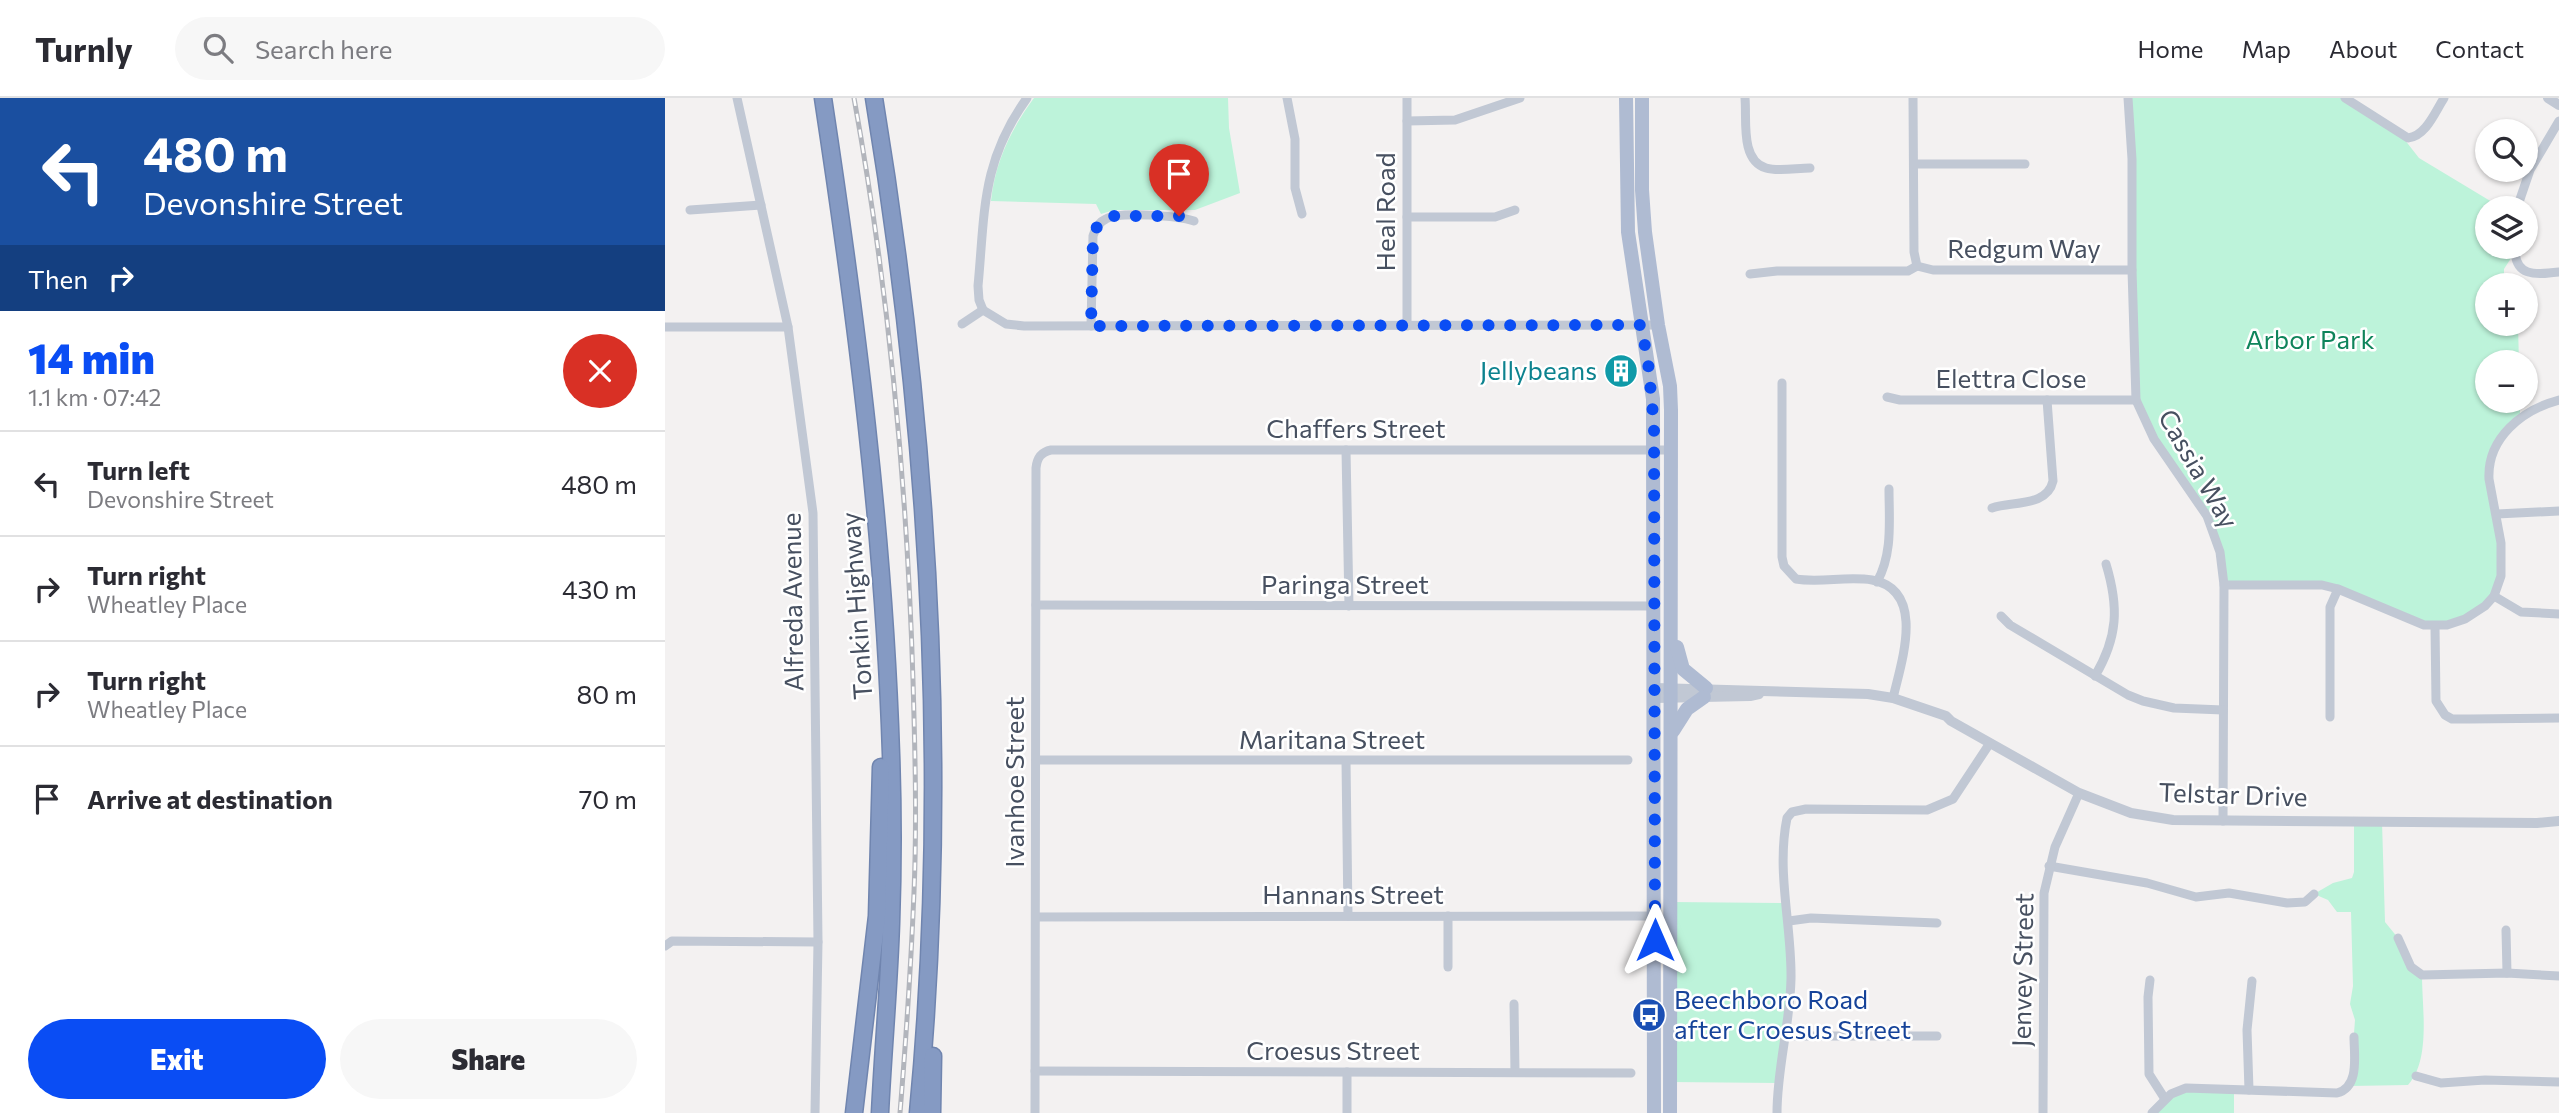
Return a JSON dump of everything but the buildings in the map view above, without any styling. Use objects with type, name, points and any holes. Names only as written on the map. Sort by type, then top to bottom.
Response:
[{"type":"highway","name":"Tonkin Highway","points":[[823,98],[870,447],[891,753],[891,925],[880,1113]]},
{"type":"highway","points":[[874,98],[908,344],[928,590],[934,753],[932,1113]]},
{"type":"highway","points":[[854,1113],[877,916],[884,635]]},
{"type":"highway","points":[[918,1113],[931,917]]},
{"type":"main road","points":[[1626,98],[1628,232],[1653,399],[1654,1113]]},
{"type":"main road","points":[[1642,98],[1645,232],[1670,386],[1671,1113]]},
{"type":"main road","points":[[1672,625],[1683,669],[1705,693],[1686,709],[1672,735]]},
{"type":"street","name":"Alfreda Avenue","points":[[737,98],[788,327],[805,441],[815,535],[818,942],[815,1113]]},
{"type":"street","points":[[1027,98],[1003,136],[990,171],[978,286],[983,310],[998,321],[1014,326],[1658,325]]},
{"type":"street","points":[[1287,98],[1296,139],[1295,188],[1302,214]]},
{"type":"street","name":"Heal Road","points":[[1407,98],[1407,326]]},
{"type":"street","points":[[1408,121],[1455,120],[1520,98]]},
{"type":"street","points":[[1745,98],[1749,153],[1753,161],[1767,169],[1810,168]]},
{"type":"street","name":"Redgum Way","points":[[1913,98],[1914,252],[1917,266],[1933,270],[2132,270]]},
{"type":"street","name":"Cassia Way","points":[[2128,98],[2132,159],[2136,400],[2154,439],[2207,516],[2220,552],[2224,585],[2223,821]]},
{"type":"street","points":[[2345,98],[2408,138],[2416,137],[2423,131],[2444,98]]},
{"type":"street","points":[[2548,98],[2559,105]]},
{"type":"street","points":[[2521,196],[2530,170],[2559,121]]},
{"type":"street","points":[[1914,164],[2025,163]]},
{"type":"street","points":[[690,210],[761,205]]},
{"type":"street","points":[[1407,217],[1495,217],[1515,210]]},
{"type":"street","points":[[1091,326],[1093,236],[1099,224],[1113,216],[1179,216],[1193,221]]},
{"type":"street","points":[[2516,259],[2525,272],[2559,272]]},
{"type":"street","points":[[1750,274],[1777,271],[1908,271],[1917,266]]},
{"type":"street","points":[[962,324],[983,310]]},
{"type":"street","points":[[665,327],[788,327]]},
{"type":"street","points":[[1782,383],[1784,566],[1796,579],[1877,582],[1895,593],[1905,610],[1907,623],[1905,647],[1893,698]]},
{"type":"street","name":"Elettra Close","points":[[1887,397],[1901,400],[2136,400]]},
{"type":"street","points":[[1992,508],[2042,499],[2052,488],[2047,400]]},
{"type":"street","points":[[2224,585],[2322,585],[2338,589],[2424,625],[2455,623],[2475,614],[2494,596],[2501,576],[2503,558],[2488,469],[2494,449],[2512,424],[2539,407],[2559,400]]},
{"type":"street","name":"Chaffers Street","points":[[1042,453],[1051,450],[1671,450]]},
{"type":"street","points":[[1346,450],[1349,606]]},
{"type":"street","name":"Ivanhoe Street","points":[[1035,1113],[1036,468],[1042,453]]},
{"type":"street","points":[[1877,582],[1883,570],[1888,546],[1889,489]]},
{"type":"street","points":[[2497,514],[2559,511]]},
{"type":"street","points":[[2095,676],[2106,656],[2113,631],[2115,598],[2106,564]]},
{"type":"street","points":[[2330,717],[2330,607],[2338,589]]},
{"type":"street","points":[[2494,596],[2521,612],[2559,614]]},
{"type":"street","name":"Paringa Street","points":[[1036,605],[1653,606]]},
{"type":"street","points":[[2001,616],[2010,625],[2128,695],[2158,706],[2223,710]]},
{"type":"street","points":[[2435,626],[2436,701],[2439,710],[2445,715],[2452,719],[2559,718]]},
{"type":"street","name":"Telstar Drive","points":[[1655,693],[1705,693],[1749,689],[1766,693],[1857,693],[1893,698],[1946,716],[2080,793],[2131,813],[2172,820],[2559,821]]},
{"type":"street","points":[[1777,1113],[1777,1083],[1786,1036],[1791,983],[1789,921],[1784,895],[1787,818],[1792,812],[1805,808],[1936,808],[1953,799],[1990,743]]},
{"type":"street","name":"Maritana Street","points":[[1036,761],[1628,760]]},
{"type":"street","points":[[1346,761],[1348,916]]},
{"type":"street","name":"Jenvey Street","points":[[2043,1113],[2043,908],[2049,866],[2055,847],[2080,793]]},
{"type":"street","points":[[2049,866],[2147,883],[2196,897],[2229,893],[2287,903],[2305,902],[2314,894]]},
{"type":"street","points":[[1448,916],[1448,967]]},
{"type":"street","name":"Hannans Street","points":[[1036,917],[1670,916]]},
{"type":"street","points":[[1789,921],[1811,918],[1937,923]]},
{"type":"street","points":[[2506,930],[2507,973]]},
{"type":"street","points":[[2398,938],[2411,967],[2422,975],[2507,973],[2559,976]]},
{"type":"street","points":[[665,946],[672,941],[818,942]]},
{"type":"street","points":[[2150,980],[2149,1074],[2165,1099]]},
{"type":"street","points":[[2249,1090],[2247,1030],[2252,981]]},
{"type":"street","points":[[1514,1004],[1515,1072]]},
{"type":"street","points":[[1786,1036],[1937,1036]]},
{"type":"street","points":[[2153,1113],[2165,1099],[2186,1088],[2337,1093],[2345,1091],[2350,1086],[2354,1069],[2354,1037]]},
{"type":"street","name":"Croesus Street","points":[[1035,1071],[1631,1073]]},
{"type":"street","points":[[1347,1072],[1347,1113]]},
{"type":"street","points":[[2416,1076],[2441,1083],[2485,1080],[2559,1082]]},
{"type":"green space","points":[[1034,98],[1228,98],[1229,128],[1240,193],[1195,210],[1114,210],[1101,214],[1096,204],[991,201],[1005,146]]},
{"type":"green space","name":"Arbor Park","points":[[2128,98],[2341,98],[2401,135],[2419,158],[2482,196],[2475,196],[2475,259],[2510,259],[2504,273],[2475,273],[2475,336],[2518,336],[2519,350],[2475,350],[2475,413],[2520,413],[2520,419],[2490,459],[2497,514],[2498,588],[2475,614],[2435,626],[2338,589],[2224,585],[2217,541],[2140,412]]},
{"type":"green space","points":[[2354,822],[2382,822],[2385,922],[2398,938],[2411,967],[2422,975],[2423,1048],[2420,1062],[2408,1085],[2350,1086],[2355,1020],[2350,1004],[2353,986],[2351,912],[2337,912],[2328,900],[2314,894],[2333,883],[2352,878]]},
{"type":"green space","points":[[1671,902],[1786,903],[1791,951],[1777,1083],[1671,1082]]},
{"type":"green space","points":[[2178,1090],[2234,1090],[2234,1113],[2152,1113]]},
{"type":"railway","points":[[854,98],[877,243],[894,388],[910,607],[915,865],[900,1113]]},
{"type":"place","name":"Jellybeans","points":[[1621,371]]},
{"type":"place","name":"Beechboro Road after Croesus Street","points":[[1649,1015]]},
{"type":"route","points":[[1179,216],[1113,216],[1106,218],[1095,229],[1091,326],[1641,325],[1653,399],[1654,425],[1655,940]]}]
